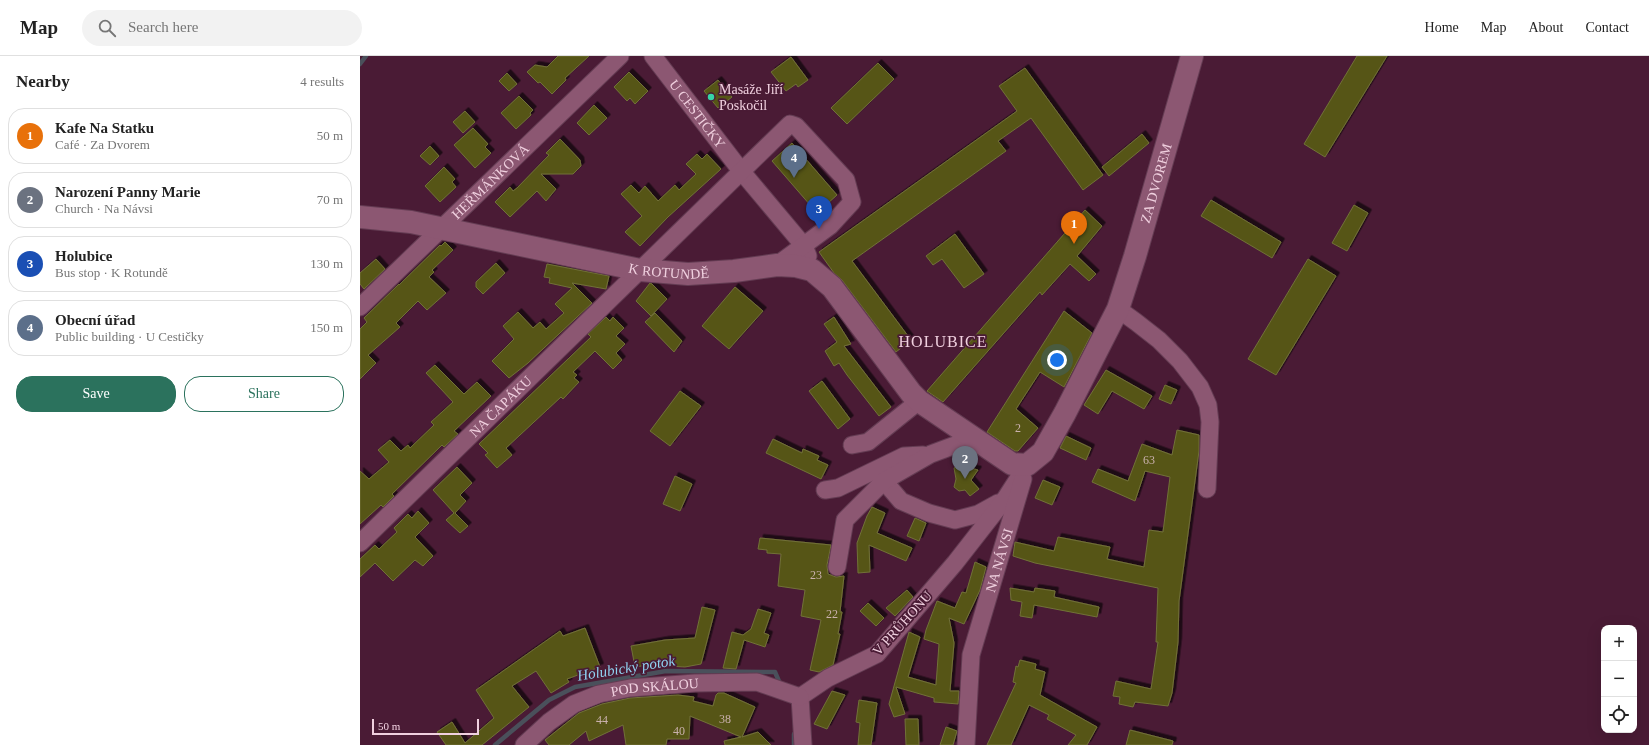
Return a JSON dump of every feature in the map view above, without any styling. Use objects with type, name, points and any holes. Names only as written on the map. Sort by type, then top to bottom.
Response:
[{"type":"street","name":"HEŘMÁNKOVÁ","points":[[360,306],[620,56]]},
{"type":"street","name":"U CESTIČKY","points":[[653,56],[742,172],[804,246]]},
{"type":"street","name":"ZA DVOREM","points":[[1118,310],[1135,256],[1192,56]]},
{"type":"street","name":"NA ČAPÁKU","points":[[361,540],[790,124],[796,126],[846,180],[852,202],[830,226],[804,246]]},
{"type":"street","name":"K ROTUNDĚ","points":[[360,217],[411,222],[640,270],[688,274],[734,271],[777,265],[796,266],[812,270],[832,287],[911,393],[919,401]]},
{"type":"street","points":[[777,265],[804,246],[812,270]]},
{"type":"street","name":"NA NÁVSI","points":[[955,563],[1005,499],[1027,464],[1043,452],[1065,413],[1118,310]]},
{"type":"street","points":[[1118,310],[1159,340],[1180,361],[1200,387],[1208,405],[1210,422],[1207,489]]},
{"type":"street","points":[[852,445],[868,442],[919,401],[1012,464],[1027,464]]},
{"type":"street","points":[[837,567],[845,520],[884,481],[931,454],[974,438]]},
{"type":"street","points":[[825,490],[838,488],[904,456],[931,454]]},
{"type":"street","name":"NA NÁVSI","points":[[966,745],[971,655],[1011,524],[1027,464]]},
{"type":"street","name":"NA NÁVSI","points":[[884,481],[901,501],[929,513],[955,520],[978,514],[1005,499]]},
{"type":"street","name":"V PRŮHONU","points":[[800,697],[828,678],[877,654],[955,563]]},
{"type":"street","name":"POD SKÁLOU","points":[[524,745],[549,722],[574,704],[599,694],[630,688],[695,683],[757,682],[800,697]]},
{"type":"street","points":[[800,697],[803,745]]},
{"type":"building","points":[[558,56],[589,56],[565,78],[566,80],[552,94],[527,72],[535,65],[547,67]]},
{"type":"building","points":[[1357,56],[1387,56],[1325,157],[1304,144]]},
{"type":"building","points":[[791,57],[808,80],[798,87],[796,84],[786,91],[771,72]]},
{"type":"building","points":[[878,63],[894,79],[847,124],[831,108]]},
{"type":"building","points":[[1025,68],[1103,175],[1083,190],[1031,118],[998,141],[1006,151],[852,261],[911,340],[896,352],[819,252],[1017,111],[999,86]]},
{"type":"building","points":[[629,72],[648,91],[635,104],[630,98],[627,101],[614,87]]},
{"type":"building","points":[[507,73],[517,84],[509,91],[499,81]]},
{"type":"building","points":[[718,80],[732,97],[718,108],[704,91]]},
{"type":"building","points":[[519,96],[533,110],[530,113],[531,115],[516,129],[501,113]]},
{"type":"building","points":[[594,105],[607,118],[589,135],[577,123]]},
{"type":"building","points":[[465,111],[475,122],[463,133],[453,122]]},
{"type":"building","points":[[473,128],[488,144],[485,147],[491,153],[475,168],[454,145]]},
{"type":"building","points":[[1142,134],[1149,143],[1109,176],[1102,167]]},
{"type":"building","points":[[560,139],[580,160],[581,166],[573,174],[541,174],[556,189],[546,201],[537,191],[510,217],[495,202],[510,187],[513,191],[517,188],[549,155],[546,153]]},
{"type":"building","points":[[792,143],[837,195],[817,213],[772,161]]},
{"type":"building","points":[[430,146],[439,156],[430,165],[420,156]]},
{"type":"building","points":[[697,154],[702,159],[707,154],[721,169],[668,217],[640,246],[625,232],[642,216],[621,194],[631,185],[639,193],[645,186],[658,201],[675,185],[679,190],[696,174],[686,164]]},
{"type":"building","points":[[444,167],[455,179],[452,182],[456,187],[440,202],[425,186]]},
{"type":"building","points":[[1211,200],[1281,242],[1272,258],[1201,216]]},
{"type":"building","points":[[1354,205],[1368,213],[1347,251],[1332,243]]},
{"type":"building","points":[[1085,210],[1102,226],[1077,256],[1096,274],[1089,281],[1070,264],[1042,295],[1040,292],[943,402],[927,391]]},
{"type":"building","points":[[955,234],[984,274],[964,288],[942,259],[933,265],[926,256]]},
{"type":"building","points":[[445,242],[453,250],[432,270],[434,272],[429,277],[446,293],[427,310],[418,301],[396,323],[400,327],[368,355],[376,363],[360,379],[360,329],[367,322],[364,318],[440,245],[441,246]]},
{"type":"building","points":[[376,259],[385,269],[364,289],[360,284],[360,273]]},
{"type":"building","points":[[1308,259],[1336,276],[1276,375],[1248,359]]},
{"type":"building","points":[[496,263],[505,273],[483,294],[476,287],[476,282]]},
{"type":"building","points":[[547,264],[609,276],[606,289],[572,283],[592,303],[528,363],[509,378],[492,361],[514,339],[503,326],[518,312],[533,328],[540,322],[546,329],[564,313],[555,304],[572,288],[549,283],[550,278],[544,277]]},
{"type":"building","points":[[650,283],[667,299],[651,316],[636,301]]},
{"type":"building","points":[[735,287],[763,311],[729,349],[702,326]]},
{"type":"building","points":[[1064,311],[1092,333],[1064,387],[1040,372],[1016,409],[1038,428],[1018,451],[1015,451],[987,432]]},
{"type":"building","points":[[655,313],[682,341],[674,352],[645,322]]},
{"type":"building","points":[[606,317],[610,321],[613,317],[624,328],[616,336],[625,344],[616,353],[622,360],[613,369],[595,351],[573,372],[577,375],[574,378],[579,382],[563,399],[561,397],[506,448],[512,455],[497,468],[485,455],[488,453],[479,444],[591,337],[588,334]]},
{"type":"building","points":[[834,317],[851,344],[844,346],[891,407],[879,416],[839,363],[834,366],[825,351],[837,342],[824,324]]},
{"type":"building","points":[[435,365],[464,394],[477,382],[491,396],[454,431],[458,434],[444,447],[442,445],[392,494],[394,496],[383,507],[381,505],[360,524],[360,471],[369,479],[389,462],[378,450],[390,440],[401,451],[408,445],[410,448],[434,425],[431,422],[453,402],[426,373]]},
{"type":"building","points":[[1106,370],[1152,396],[1144,409],[1112,391],[1098,414],[1084,405]]},
{"type":"building","points":[[822,381],[850,419],[838,429],[809,391]]},
{"type":"building","points":[[1165,385],[1177,390],[1171,404],[1159,399]]},
{"type":"building","points":[[680,391],[701,406],[670,446],[650,431]]},
{"type":"building","points":[[1177,430],[1199,435],[1199,451],[1179,601],[1178,642],[1172,693],[1168,706],[1135,702],[1133,707],[1119,704],[1120,697],[1113,696],[1116,681],[1151,689],[1158,642],[1156,642],[1158,588],[1035,563],[1013,556],[1015,542],[1054,551],[1058,537],[1110,547],[1107,559],[1144,567],[1149,530],[1163,532],[1170,477],[1145,471],[1135,501],[1092,482],[1098,469],[1128,481],[1142,444],[1172,455]]},
{"type":"building","points":[[1066,436],[1091,448],[1086,460],[1060,448]]},
{"type":"building","points":[[773,439],[802,453],[803,449],[819,456],[817,460],[828,465],[821,479],[766,453]]},
{"type":"building","points":[[959,465],[978,470],[971,480],[979,489],[970,496],[965,490],[959,491],[954,487],[956,479],[954,468]]},
{"type":"building","points":[[457,467],[472,483],[460,495],[466,501],[455,513],[468,526],[460,533],[446,520],[454,513],[433,490]]},
{"type":"building","points":[[675,476],[692,484],[680,511],[663,504]]},
{"type":"building","points":[[1043,480],[1060,487],[1052,505],[1035,498]]},
{"type":"building","points":[[872,507],[885,513],[877,533],[912,548],[906,561],[869,545],[870,572],[858,573],[857,543]]},
{"type":"building","points":[[418,511],[429,523],[415,537],[433,556],[423,566],[415,560],[393,581],[375,563],[360,577],[360,559],[375,545],[379,549],[397,532],[394,528],[408,514],[412,518]]},
{"type":"building","points":[[915,518],[926,523],[919,541],[907,536]]},
{"type":"building","points":[[760,538],[831,545],[827,565],[828,574],[836,577],[844,576],[840,612],[842,612],[838,634],[840,634],[833,665],[819,672],[810,670],[821,620],[801,616],[805,590],[778,586],[781,554],[767,553],[767,550],[758,549]]},
{"type":"building","points":[[975,562],[986,567],[980,590],[964,624],[949,618],[954,643],[950,691],[959,691],[958,704],[934,702],[934,698],[896,687],[905,714],[894,717],[889,704],[909,632],[920,637],[908,677],[936,685],[939,644],[924,639],[926,630],[937,601],[955,608],[962,592],[966,593]]},
{"type":"building","points":[[1010,588],[1034,592],[1035,588],[1055,591],[1054,597],[1099,607],[1097,617],[1034,605],[1032,618],[1020,616],[1022,602],[1011,600]]},
{"type":"building","points":[[907,590],[913,597],[895,616],[886,608]]},
{"type":"building","points":[[868,603],[884,618],[876,626],[860,611]]},
{"type":"building","points":[[702,607],[715,610],[701,664],[685,667],[668,666],[667,662],[635,667],[631,646],[665,640],[695,638]]},
{"type":"building","points":[[758,609],[771,613],[764,633],[769,635],[765,647],[744,640],[736,669],[723,668],[732,632],[743,635],[751,629]]},
{"type":"building","points":[[585,628],[600,667],[567,679],[569,682],[551,693],[536,671],[512,686],[529,707],[482,745],[446,745],[437,732],[452,722],[465,743],[494,718],[476,690],[560,631],[563,636]]},
{"type":"building","points":[[1020,660],[1036,664],[1035,669],[1045,672],[1040,695],[1097,727],[1087,745],[1068,745],[1076,735],[1047,719],[1049,715],[1029,705],[1011,745],[987,745],[1016,683],[1013,682],[1016,666],[1018,667]]},
{"type":"building","points":[[832,691],[845,695],[827,729],[814,724]]},
{"type":"building","points":[[718,693],[724,693],[755,707],[742,737],[758,732],[771,745],[725,745],[724,741],[741,737],[690,716],[689,739],[667,739],[666,745],[626,745],[623,725],[589,741],[586,731],[569,745],[549,745],[545,740],[579,713],[602,704],[630,698],[678,695],[694,697],[693,701],[713,706]]},
{"type":"building","points":[[859,700],[877,703],[871,745],[858,745],[860,723],[856,722]]},
{"type":"building","points":[[905,719],[918,719],[919,745],[906,745]]},
{"type":"building","points":[[946,727],[957,731],[953,745],[940,745]]},
{"type":"building","points":[[1130,730],[1173,741],[1172,745],[1126,745]]},
{"type":"waterway","name":"Holubický potok","points":[[360,64],[366,56]]},
{"type":"waterway","name":"Holubický potok","points":[[495,745],[549,700],[575,687],[666,671],[775,672],[781,686]]},
{"type":"waterway","name":"Holubický potok","points":[[794,734],[794,745]]},
{"type":"place","name":"Masáže Jiří Poskočil","points":[[711,97]]},
{"type":"place","name":"Obecní úřad","points":[[794,178]]},
{"type":"place","name":"Holubice","points":[[819,229]]},
{"type":"place","name":"Kafe Na Statku","points":[[1074,244]]},
{"type":"place","name":"Narození Panny Marie","points":[[965,479]]},
{"type":"district","name":"HOLUBICE","points":[[943,341]]}]
